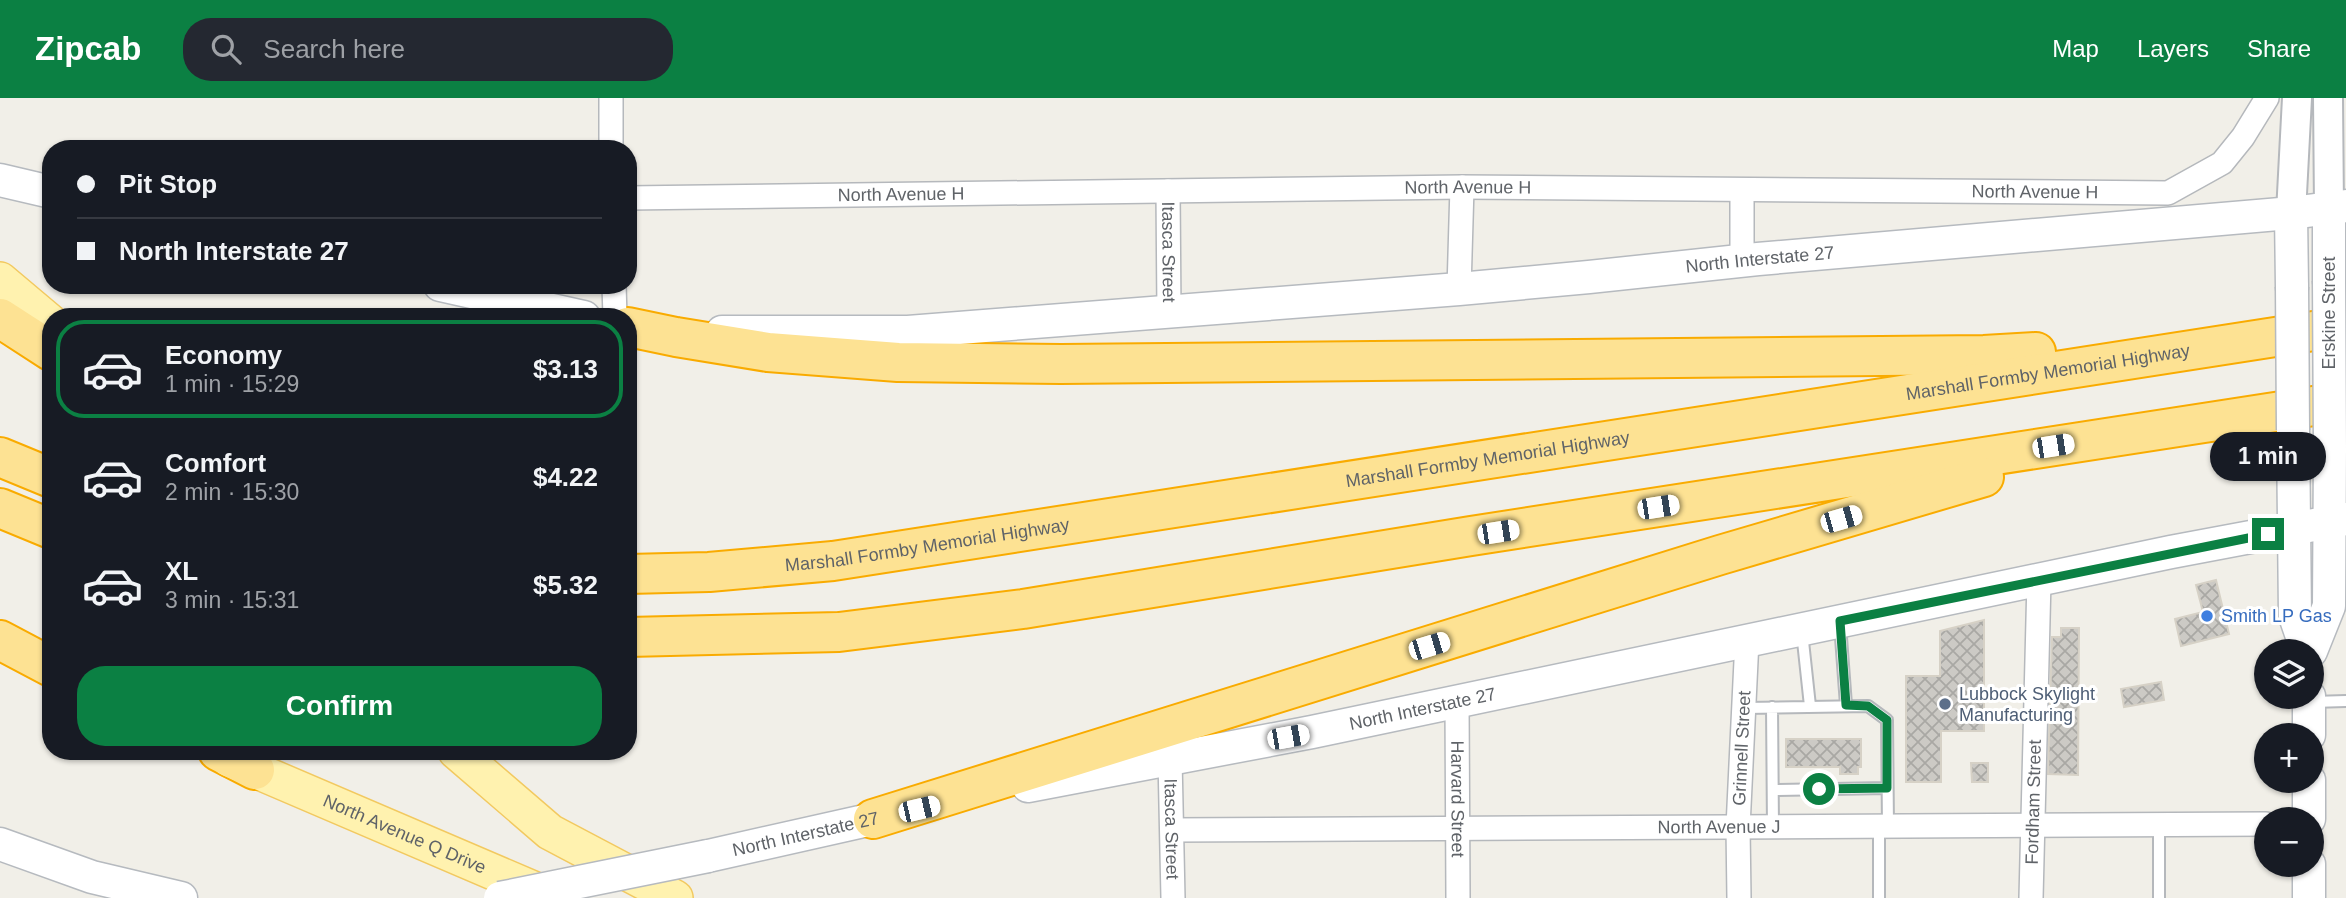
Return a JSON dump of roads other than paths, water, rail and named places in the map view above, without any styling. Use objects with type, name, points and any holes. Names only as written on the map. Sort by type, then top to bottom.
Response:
[{"type":"highway","points":[[0,317],[42,345]]},
{"type":"highway","name":"Marshall Formby Memorial Highway","points":[[637,574],[709,572],[833,561],[2346,326]]},
{"type":"highway","points":[[637,328],[768,352],[846,359],[1047,363],[1984,355],[2251,340]]},
{"type":"highway","points":[[637,637],[839,632],[1023,609],[2346,401]]},
{"type":"highway","points":[[873,819],[2105,438]]},
{"type":"highway","points":[[0,457],[42,474]]},
{"type":"highway","points":[[0,508],[42,526]]},
{"type":"highway","points":[[0,640],[42,662]]},
{"type":"highway","points":[[236,760],[256,770]]},
{"type":"main road","points":[[0,180],[42,190]]},
{"type":"main road","name":"North Interstate 27","points":[[637,327],[691,332],[908,332],[1459,289],[1742,260],[2337,207]]},
{"type":"main road","name":"Erskine Street","points":[[2314,639],[2329,606],[2338,520],[2330,449],[2329,281],[2337,207]]},
{"type":"main road","name":"Erskine Street","points":[[2291,213],[2295,616],[2304,639]]},
{"type":"main road","points":[[0,280],[42,315]]},
{"type":"main road","points":[[480,294],[544,308]]},
{"type":"main road","name":"North Interstate 27","points":[[500,898],[708,856],[1011,789],[1312,732],[2338,520]]},
{"type":"main road","points":[[0,660],[42,678]]},
{"type":"main road","name":"North Avenue Q Drive","points":[[232,760],[554,898]]},
{"type":"main road","points":[[467,760],[550,832],[675,898]]},
{"type":"main road","points":[[0,844],[92,877],[181,898]]},
{"type":"main road","points":[[2309,877],[2309,898]]},
{"type":"street","points":[[611,98],[611,140]]},
{"type":"street","name":"North Avenue H","points":[[637,198],[1462,187],[2168,194],[2222,163],[2244,137],[2267,98]]},
{"type":"street","name":"Erskine Street","points":[[2291,213],[2297,98]]},
{"type":"street","name":"Erskine Street","points":[[2328,98],[2337,207]]},
{"type":"street","points":[[1459,289],[1462,187]]},
{"type":"street","points":[[1742,190],[1742,260]]},
{"type":"street","name":"Itasca Street","points":[[1168,191],[1168,313]]},
{"type":"street","name":"Fordham Street","points":[[2031,898],[2039,580]]},
{"type":"street","name":"Grinnell Street","points":[[1739,898],[1738,827],[1748,640]]},
{"type":"street","name":"Harvard Street","points":[[1457,701],[1458,898]]},
{"type":"street","name":"Itasca Street","points":[[1170,759],[1172,898]]},
{"type":"street","name":"North Avenue J","points":[[1172,830],[2254,824]]},
{"type":"lane","points":[[1840,621],[1846,705]]},
{"type":"lane","points":[[1802,629],[1810,706]]},
{"type":"lane","points":[[2324,700],[2346,701]]},
{"type":"lane","points":[[1744,708],[1868,706],[1887,720],[1887,788],[1879,898]]},
{"type":"lane","points":[[1772,707],[1773,827]]},
{"type":"lane","points":[[1773,790],[1887,788]]},
{"type":"lane","points":[[2159,825],[2159,898]]},
{"type":"place","name":"Smith LP Gas","points":[[2207,616]]},
{"type":"place","name":"Lubbock Skylight Manufacturing","points":[[1945,704]]}]
